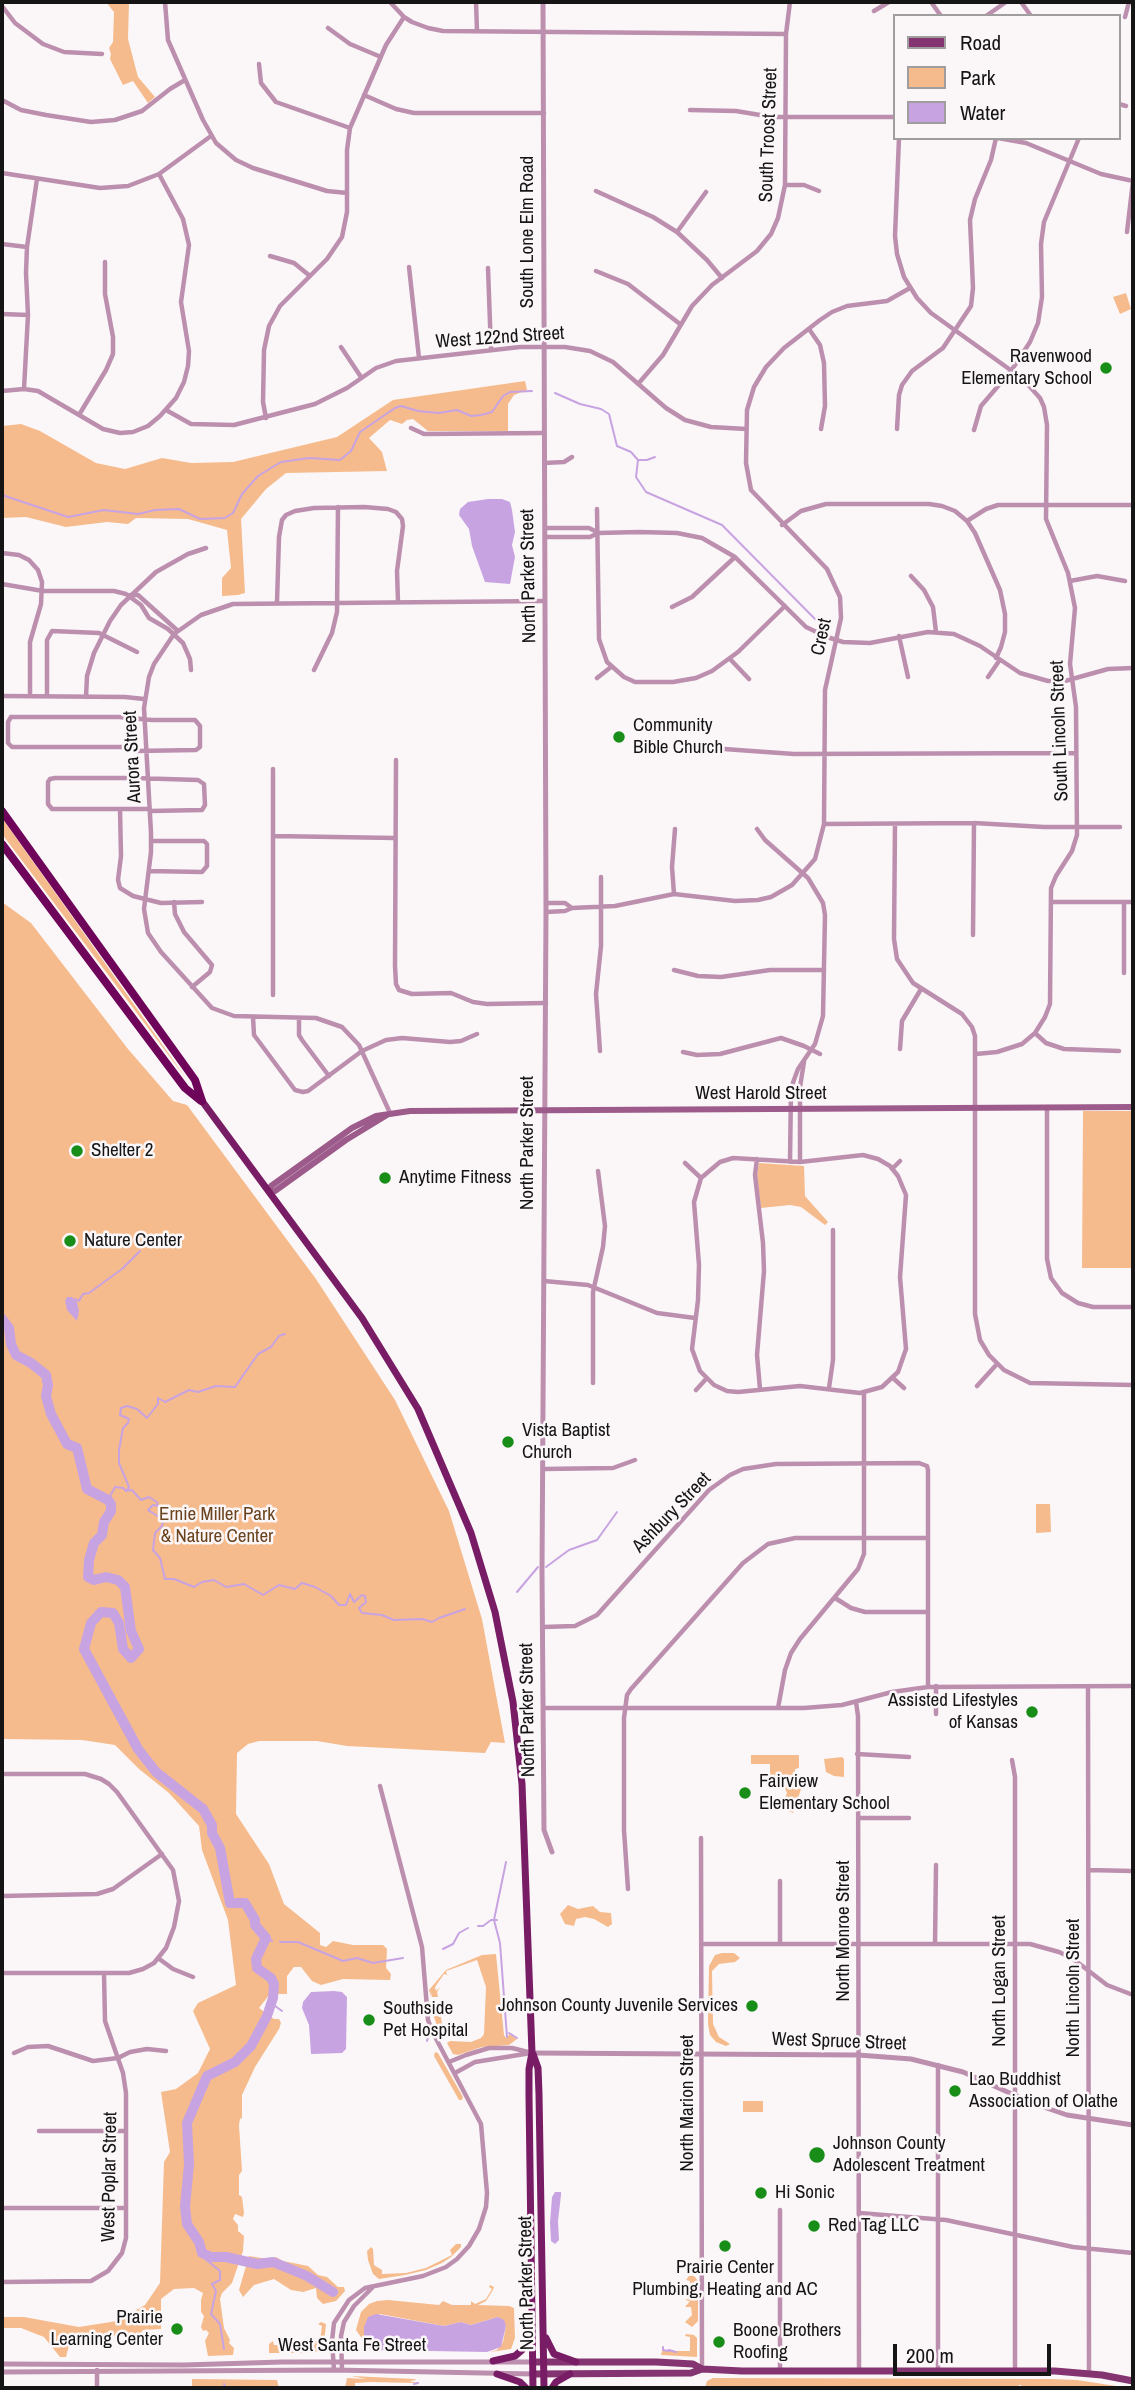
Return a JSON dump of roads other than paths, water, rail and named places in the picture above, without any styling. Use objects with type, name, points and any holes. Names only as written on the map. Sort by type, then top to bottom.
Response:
[{"type":"highway","points":[[2,811],[195,1080],[202,1101]]},
{"type":"highway","points":[[2,844],[185,1087],[202,1101]]},
{"type":"highway","name":"North Parker Street","points":[[202,1101],[362,1318],[418,1409],[471,1533],[495,1612],[513,1702],[522,1784],[532,2053],[529,2069],[533,2388]]},
{"type":"highway","name":"North Parker Street","points":[[532,2053],[538,2068],[539,2094],[544,2388]]},
{"type":"highway","points":[[493,2361],[519,2353],[532,2332]]},
{"type":"highway","points":[[543,2334],[554,2354],[576,2362]]},
{"type":"highway","points":[[497,2374],[520,2382],[526,2388]]},
{"type":"highway","points":[[552,2388],[556,2382],[570,2374]]},
{"type":"main road","name":"West Harold Street","points":[[269,1192],[271,1186],[352,1128],[376,1116],[417,1110],[1133,1107]]},
{"type":"main road","name":"West Santa Fe Street","points":[[533,2362],[668,2363],[692,2364],[702,2369]]},
{"type":"main road","name":"West Santa Fe Street","points":[[533,2374],[691,2373],[702,2369],[1015,2371],[1089,2373],[1133,2381]]},
{"type":"street","points":[[165,2],[166,32],[212,136],[236,159],[253,168],[327,191],[347,194]]},
{"type":"street","points":[[390,2],[404,17],[428,28],[477,32],[786,34]]},
{"type":"street","points":[[476,2],[477,32]]},
{"type":"street","name":"South Lone Elm Road","points":[[543,2],[544,463]]},
{"type":"street","name":"South Troost Street","points":[[638,384],[663,355],[680,324],[707,290],[757,251],[771,234],[782,210],[785,185],[786,34],[790,2]]},
{"type":"street","points":[[874,11],[888,2]]},
{"type":"street","points":[[989,14],[1006,2]]},
{"type":"street","points":[[1125,17],[1129,2]]},
{"type":"street","points":[[2,6],[15,23],[43,44],[64,52],[102,54]]},
{"type":"street","points":[[265,418],[264,350],[268,326],[280,306],[332,253],[342,237],[346,218],[347,145],[350,128],[381,57],[404,17]]},
{"type":"street","points":[[328,28],[350,44],[381,57]]},
{"type":"street","points":[[259,64],[261,83],[276,102],[350,128]]},
{"type":"street","points":[[2,100],[21,110],[46,116],[91,122],[115,120],[142,111],[185,80]]},
{"type":"street","points":[[364,95],[396,109],[414,113],[544,113]]},
{"type":"street","points":[[1121,105],[1126,106]]},
{"type":"street","points":[[690,110],[736,111],[785,117],[894,117]]},
{"type":"street","points":[[2,173],[109,188],[135,184],[159,174],[212,136]]},
{"type":"street","points":[[899,140],[895,245],[899,264],[910,289]]},
{"type":"street","points":[[897,429],[902,385],[912,371],[943,348],[967,314],[972,299],[969,236],[972,208],[996,140]]},
{"type":"street","points":[[1009,140],[1026,143],[1101,174],[1133,181],[1126,232]]},
{"type":"street","points":[[974,430],[981,406],[1011,371],[1030,342],[1038,323],[1042,297],[1042,232],[1048,211],[1078,140]]},
{"type":"street","points":[[2,391],[24,389],[43,393],[110,432],[127,433],[148,426],[166,410],[181,389],[188,366],[189,351],[181,302],[189,251],[183,219],[159,174]]},
{"type":"street","points":[[24,389],[28,315],[27,247],[37,179]]},
{"type":"street","points":[[785,185],[804,186],[819,191]]},
{"type":"street","points":[[596,191],[653,217],[677,232],[722,278]]},
{"type":"street","points":[[677,232],[706,192]]},
{"type":"street","points":[[2,244],[27,247]]},
{"type":"street","points":[[270,256],[294,263],[310,276]]},
{"type":"street","points":[[79,415],[113,354],[113,337],[104,294],[105,262]]},
{"type":"street","points":[[409,267],[419,358]]},
{"type":"street","points":[[488,268],[491,350]]},
{"type":"street","points":[[596,271],[628,284],[680,324]]},
{"type":"street","name":"Crest","points":[[804,873],[815,859],[824,824],[825,691],[841,618],[837,587],[823,565],[755,497],[748,483],[748,407],[754,387],[766,368],[784,348],[809,329],[836,310],[852,305],[887,301],[910,289]]},
{"type":"street","name":"South Lincoln Street","points":[[910,289],[923,306],[1032,388],[1044,407],[1047,425],[1048,526],[1070,581],[1075,621],[1070,657],[1076,707],[1076,828],[1072,851],[1053,882],[1050,1004],[1035,1033]]},
{"type":"street","points":[[2,314],[28,315]]},
{"type":"street","points":[[809,329],[820,345],[824,363],[825,407],[821,429]]},
{"type":"street","name":"West 122nd Street","points":[[166,410],[183,421],[198,425],[234,425],[322,401],[385,364],[491,350],[565,346],[590,351],[612,362],[666,408],[685,420],[711,428],[746,429]]},
{"type":"street","points":[[341,347],[361,377]]},
{"type":"street","points":[[411,428],[424,434],[543,433]]},
{"type":"street","points":[[544,463],[564,463],[572,457]]},
{"type":"street","name":"North Parker Street","points":[[544,463],[544,1830],[552,1852]]},
{"type":"street","points":[[782,524],[801,511],[826,505],[936,505],[950,509],[967,521],[996,577],[1002,597],[1004,632],[997,660],[988,677]]},
{"type":"street","points":[[967,521],[992,506],[1133,505]]},
{"type":"street","points":[[314,670],[336,621],[338,507]]},
{"type":"street","points":[[277,602],[282,520],[295,511],[338,507],[388,509],[400,516],[403,526],[397,571],[398,602]]},
{"type":"street","points":[[597,509],[598,639],[600,649],[611,667],[624,677],[635,682],[673,682],[696,678],[712,671],[730,659],[785,606]]},
{"type":"street","points":[[545,527],[589,528],[598,533]]},
{"type":"street","points":[[545,537],[590,537],[598,533],[691,535],[726,550],[806,627],[836,640],[870,643],[898,636],[936,632],[954,634],[1020,673],[1048,681],[1072,679],[1108,669],[1133,668]]},
{"type":"street","points":[[86,697],[90,666],[102,635],[115,612],[129,595],[156,572],[188,554],[206,548]]},
{"type":"street","points":[[2,553],[25,557],[38,570],[43,591],[30,642],[30,696]]},
{"type":"street","points":[[672,607],[692,597],[735,557]]},
{"type":"street","points":[[911,576],[924,590],[933,607],[936,632]]},
{"type":"street","points":[[1070,581],[1097,576],[1125,581]]},
{"type":"street","points":[[2,584],[43,591],[114,591],[138,595],[176,633],[187,650],[191,670]]},
{"type":"street","points":[[129,595],[141,605],[149,618],[176,633]]},
{"type":"street","name":"Aurora Street","points":[[390,1113],[362,1051],[352,1035],[342,1027],[316,1018],[234,1016],[212,1008],[148,933],[145,922],[151,841],[144,699],[154,664],[176,633],[201,615],[226,605],[277,602],[545,601]]},
{"type":"street","points":[[161,626],[167,634],[168,642]]},
{"type":"street","points":[[47,696],[47,640],[50,632],[85,631],[102,635],[137,652]]},
{"type":"street","points":[[898,636],[908,677]]},
{"type":"street","points":[[730,659],[749,679]]},
{"type":"street","points":[[597,678],[611,667]]},
{"type":"street","points":[[2,696],[144,699]]},
{"type":"street","points":[[11,717],[144,719],[195,720],[199,724],[200,747],[198,750],[135,751],[122,747],[15,748],[9,745],[8,722],[11,717]]},
{"type":"street","points":[[710,748],[825,754],[1076,753]]},
{"type":"street","points":[[396,760],[396,984],[399,990],[412,994],[451,993],[479,1003],[546,1003]]},
{"type":"street","points":[[273,769],[273,995]]},
{"type":"street","points":[[51,778],[148,780],[201,780],[205,785],[204,809],[50,808],[48,804],[47,784],[51,778]]},
{"type":"street","points":[[120,809],[120,888],[133,895],[161,903],[202,902]]},
{"type":"street","points":[[973,935],[974,823]]},
{"type":"street","points":[[824,824],[974,823],[1076,828],[1120,827]]},
{"type":"street","points":[[895,824],[895,949],[901,967],[907,977],[921,989],[954,1007],[972,1027],[976,1054],[975,1321],[983,1345],[997,1364],[1016,1377],[1042,1384],[1133,1385]]},
{"type":"street","points":[[674,894],[672,867],[675,829]]},
{"type":"street","points":[[757,829],[765,840],[804,873],[816,888],[825,915],[823,1016],[811,1050],[798,1069],[791,1088],[790,1162]]},
{"type":"street","points":[[273,836],[395,838]]},
{"type":"street","points":[[149,872],[205,871],[207,866],[207,845],[200,841],[151,841]]},
{"type":"street","points":[[546,912],[602,907],[674,894],[735,901],[758,900],[784,890],[804,873]]},
{"type":"street","points":[[600,1051],[596,994],[602,907],[601,877]]},
{"type":"street","points":[[174,902],[175,914],[184,932],[212,965],[210,972],[192,987]]},
{"type":"street","points":[[1051,902],[1133,902]]},
{"type":"street","points":[[1124,902],[1124,973]]},
{"type":"street","points":[[546,903],[565,903],[572,908]]},
{"type":"street","points":[[674,971],[721,977],[770,970],[824,970]]},
{"type":"street","points":[[900,1049],[902,1021],[921,989]]},
{"type":"street","points":[[253,1017],[254,1035],[295,1090],[303,1092],[362,1051],[395,1038],[450,1042],[477,1034]]},
{"type":"street","points":[[299,1017],[302,1040],[329,1076]]},
{"type":"street","points":[[976,1054],[1019,1046],[1035,1033],[1046,1043],[1064,1049],[1119,1051]]},
{"type":"street","points":[[683,1052],[697,1055],[720,1054],[781,1038],[820,1054]]},
{"type":"street","points":[[800,1163],[800,1087],[804,1061]]},
{"type":"street","points":[[1047,1107],[1047,1259],[1051,1278],[1062,1293],[1078,1303],[1093,1307],[1133,1307]]},
{"type":"street","points":[[863,1155],[884,1162],[905,1188],[907,1200],[900,1278],[906,1349],[901,1367],[893,1378],[875,1390],[864,1393],[800,1386],[727,1391],[706,1379],[693,1353],[699,1265],[694,1202],[701,1178],[712,1167],[727,1159],[740,1157],[800,1163],[863,1155]]},
{"type":"street","points":[[757,1159],[755,1175],[764,1271],[757,1355],[760,1389]]},
{"type":"street","points":[[892,1169],[900,1161]]},
{"type":"street","points":[[685,1163],[701,1178]]},
{"type":"street","points":[[593,1382],[594,1287],[605,1234],[605,1213],[598,1171]]},
{"type":"street","points":[[829,1388],[833,1360],[833,1230]]},
{"type":"street","points":[[544,1281],[580,1283],[657,1312],[695,1318]]},
{"type":"street","points":[[977,1386],[997,1364]]},
{"type":"street","points":[[893,1378],[904,1388]]},
{"type":"street","points":[[696,1390],[706,1379]]},
{"type":"street","points":[[778,1708],[791,1653],[858,1569],[864,1554],[864,1393]]},
{"type":"street","points":[[544,1469],[613,1468],[635,1460]]},
{"type":"street","name":"Ashbury Street","points":[[543,1627],[575,1626],[597,1615],[709,1490],[743,1469],[767,1464],[919,1463],[927,1466],[928,1538]]},
{"type":"street","points":[[628,1889],[624,1830],[627,1695],[756,1551],[768,1544],[789,1539],[928,1538],[928,1686]]},
{"type":"street","points":[[835,1597],[851,1608],[865,1612],[928,1612]]},
{"type":"street","points":[[544,1708],[825,1707],[928,1686],[1133,1686]]},
{"type":"street","points":[[936,1686],[936,1713]]},
{"type":"street","name":"North Lincoln Street","points":[[1088,1686],[1089,2373]]},
{"type":"street","name":"North Monroe Street","points":[[856,1702],[859,2371]]},
{"type":"street","points":[[857,1754],[909,1757]]},
{"type":"street","name":"North Logan Street","points":[[1012,1760],[1015,2371]]},
{"type":"street","points":[[2,1774],[85,1774],[101,1779],[117,1792],[162,1854],[176,1876],[179,1901],[177,1918],[169,1941],[158,1958],[137,1971],[2,1973]]},
{"type":"street","points":[[334,2370],[333,2331],[337,2317],[349,2300],[358,2291],[423,2276],[446,2267],[463,2253],[480,2226],[487,2193],[483,2131],[477,2112],[428,2020],[422,1947],[380,1786]]},
{"type":"street","points":[[858,1818],[909,1818]]},
{"type":"street","name":"North Marion Street","points":[[701,1838],[702,2369]]},
{"type":"street","points":[[2,1896],[97,1895],[113,1889],[162,1854]]},
{"type":"street","points":[[935,1944],[936,1865]]},
{"type":"street","points":[[1088,1870],[1133,1871]]},
{"type":"street","points":[[780,1881],[780,1944]]},
{"type":"street","points":[[701,1944],[1014,1944],[1045,1947],[1059,1952],[1107,1985],[1133,1995]]},
{"type":"street","points":[[158,1958],[173,1969],[193,1977]]},
{"type":"street","name":"West Poplar Street","points":[[2,2282],[79,2282],[100,2277],[112,2268],[122,2253],[126,2238],[126,2094],[123,2073],[105,2021],[104,1973]]},
{"type":"street","points":[[14,2053],[28,2047],[48,2046],[93,2061],[118,2059],[138,2050],[166,2051]]},
{"type":"street","points":[[449,2063],[489,2049],[512,2048],[532,2053]]},
{"type":"street","points":[[455,2073],[475,2062],[532,2053]]},
{"type":"street","name":"West Spruce Street","points":[[532,2053],[858,2055],[911,2059],[985,2080],[1047,2108],[1133,2125]]},
{"type":"street","points":[[938,2065],[938,2371]]},
{"type":"street","points":[[39,2131],[126,2131]]},
{"type":"street","points":[[2,2208],[126,2208]]},
{"type":"street","points":[[780,2210],[780,2371]]},
{"type":"street","points":[[859,2213],[937,2218],[1089,2249],[1133,2253]]},
{"type":"street","points":[[342,2370],[341,2336],[344,2322],[354,2306],[372,2288]]},
{"type":"street","name":"West Santa Fe Street","points":[[2,2372],[332,2361],[533,2362]]},
{"type":"street","name":"West Santa Fe Street","points":[[2,2364],[97,2368],[533,2374]]},
{"type":"street","points":[[97,2368],[97,2388]]},
{"type":"water","points":[[488,499],[510,502],[515,532],[512,545],[515,557],[510,584],[485,582],[469,529],[459,515],[460,509],[468,502]]},
{"type":"water","points":[[67,1297],[72,1297],[77,1302],[77,1321],[67,1310]]},
{"type":"water","points":[[311,1992],[342,1992],[347,1997],[346,2049],[342,2053],[311,2054],[309,2025],[302,2008],[303,2002]]},
{"type":"water","points":[[555,2192],[561,2192],[561,2195],[559,2240],[555,2244],[551,2241],[550,2223],[552,2197]]},
{"type":"water","points":[[376,2314],[444,2326],[461,2322],[471,2325],[498,2317],[504,2320],[506,2326],[501,2347],[487,2352],[371,2350],[364,2342],[364,2327],[368,2317]]},
{"type":"waterway","points":[[2,495],[68,517],[104,510],[138,514],[179,509],[200,519],[225,518],[233,513],[242,494],[258,476],[281,462],[309,458],[340,460],[351,451],[360,432],[395,408],[401,406],[439,413],[457,410],[471,416],[481,415],[492,412],[503,396],[510,392],[532,391]]},
{"type":"waterway","points":[[555,393],[609,414],[617,446],[631,452],[638,460],[636,477],[646,492],[722,525],[815,619],[825,625]]},
{"type":"waterway","points":[[639,460],[655,457]]},
{"type":"waterway","points":[[75,1299],[79,1301],[83,1294],[89,1293],[122,1269],[140,1251]]},
{"type":"waterway","points":[[2,1319],[9,1328],[16,1355],[46,1375],[46,1396],[51,1414],[67,1444],[77,1448],[87,1489],[111,1504],[102,1535],[94,1543],[88,1577],[94,1580],[106,1577],[118,1580],[125,1587],[131,1631],[139,1649],[131,1658],[123,1649],[119,1623],[113,1613],[101,1612],[91,1623],[84,1649],[138,1749],[156,1772],[203,1809],[220,1848],[230,1903],[245,1903],[255,1925],[266,1938],[256,1959],[257,1968],[271,1978],[274,1984],[267,2016],[251,2046],[235,2062],[207,2076],[187,2123],[187,2224],[199,2242],[202,2253],[211,2257],[226,2257],[257,2264],[273,2262],[307,2276],[333,2292]]},
{"type":"waterway","points":[[127,1490],[129,1487],[119,1463],[119,1450],[123,1428],[129,1419],[120,1415],[121,1408],[127,1406],[137,1409],[147,1418],[158,1404],[158,1398],[165,1402],[189,1390],[198,1392],[216,1386],[235,1387],[258,1354],[271,1347],[279,1336],[285,1334]]},
{"type":"waterway","points":[[108,1500],[115,1487],[132,1490],[141,1500],[149,1497],[157,1502],[158,1506],[153,1505],[148,1510],[163,1522],[155,1533],[153,1550],[160,1558],[165,1579],[174,1579],[194,1587],[214,1580],[226,1587],[244,1584],[263,1595],[279,1585],[295,1589],[302,1583],[331,1596],[339,1605],[346,1605],[350,1594],[354,1602],[362,1595],[365,1596],[366,1602],[359,1608],[362,1613],[382,1615],[394,1620],[422,1619],[432,1622],[465,1609]]},
{"type":"waterway","points":[[546,1567],[569,1550],[597,1540],[617,1512]]},
{"type":"waterway","points":[[517,1592],[538,1567]]},
{"type":"waterway","points":[[506,1862],[494,1920],[500,1943],[507,2037]]},
{"type":"waterway","points":[[478,1926],[497,1920]]},
{"type":"waterway","points":[[443,1949],[453,1944],[459,1933],[468,1928]]},
{"type":"waterway","points":[[266,1938],[272,1941]]},
{"type":"waterway","points":[[280,1942],[298,1942],[343,1961],[357,1958],[373,1963],[403,1958]]},
{"type":"waterway","points":[[271,2003],[282,2011]]},
{"type":"waterway","points":[[509,2033],[517,2038]]},
{"type":"waterway","points":[[427,2041],[428,2037]]},
{"type":"waterway","points":[[202,2253],[204,2258],[220,2271],[220,2280],[212,2284],[216,2291],[211,2314],[220,2324],[224,2349]]},
{"type":"waterway","points":[[663,2347],[663,2350],[669,2351]]},
{"type":"waterway","points":[[669,2350],[676,2352]]},
{"type":"waterway","points":[[414,2384],[418,2383]]},
{"type":"waterway","points":[[224,2384],[226,2388]]},
{"type":"place","name":"Ravenwood Elementary School","points":[[1106,368]]},
{"type":"place","name":"Community Bible Church","points":[[619,737]]},
{"type":"place","name":"Shelter 2","points":[[77,1151]]},
{"type":"place","name":"Anytime Fitness","points":[[385,1178]]},
{"type":"place","name":"Nature Center","points":[[70,1241]]},
{"type":"place","name":"Vista Baptist Church","points":[[508,1442]]},
{"type":"place","name":"Assisted Lifestyles of Kansas","points":[[1032,1712]]},
{"type":"place","name":"Fairview Elementary School","points":[[745,1793]]},
{"type":"place","name":"Johnson County Juvenile Services","points":[[752,2006]]},
{"type":"place","name":"Southside Pet Hospital","points":[[369,2020]]},
{"type":"place","name":"Lao Buddhist Association of Olathe","points":[[955,2091]]},
{"type":"place","name":"Johnson County Adolescent Treatment","points":[[817,2155]]},
{"type":"place","name":"Hi Sonic","points":[[761,2193]]},
{"type":"place","name":"Red Tag LLC","points":[[814,2226]]},
{"type":"place","name":"Prairie Center Plumbing, Heating and AC","points":[[725,2246]]},
{"type":"place","name":"Prairie Learning Center","points":[[177,2329]]},
{"type":"place","name":"Boone Brothers Roofing","points":[[719,2342]]},
{"type":"park label","name":"Ernie Miller Park & Nature Center","points":[[217,1526]]}]
